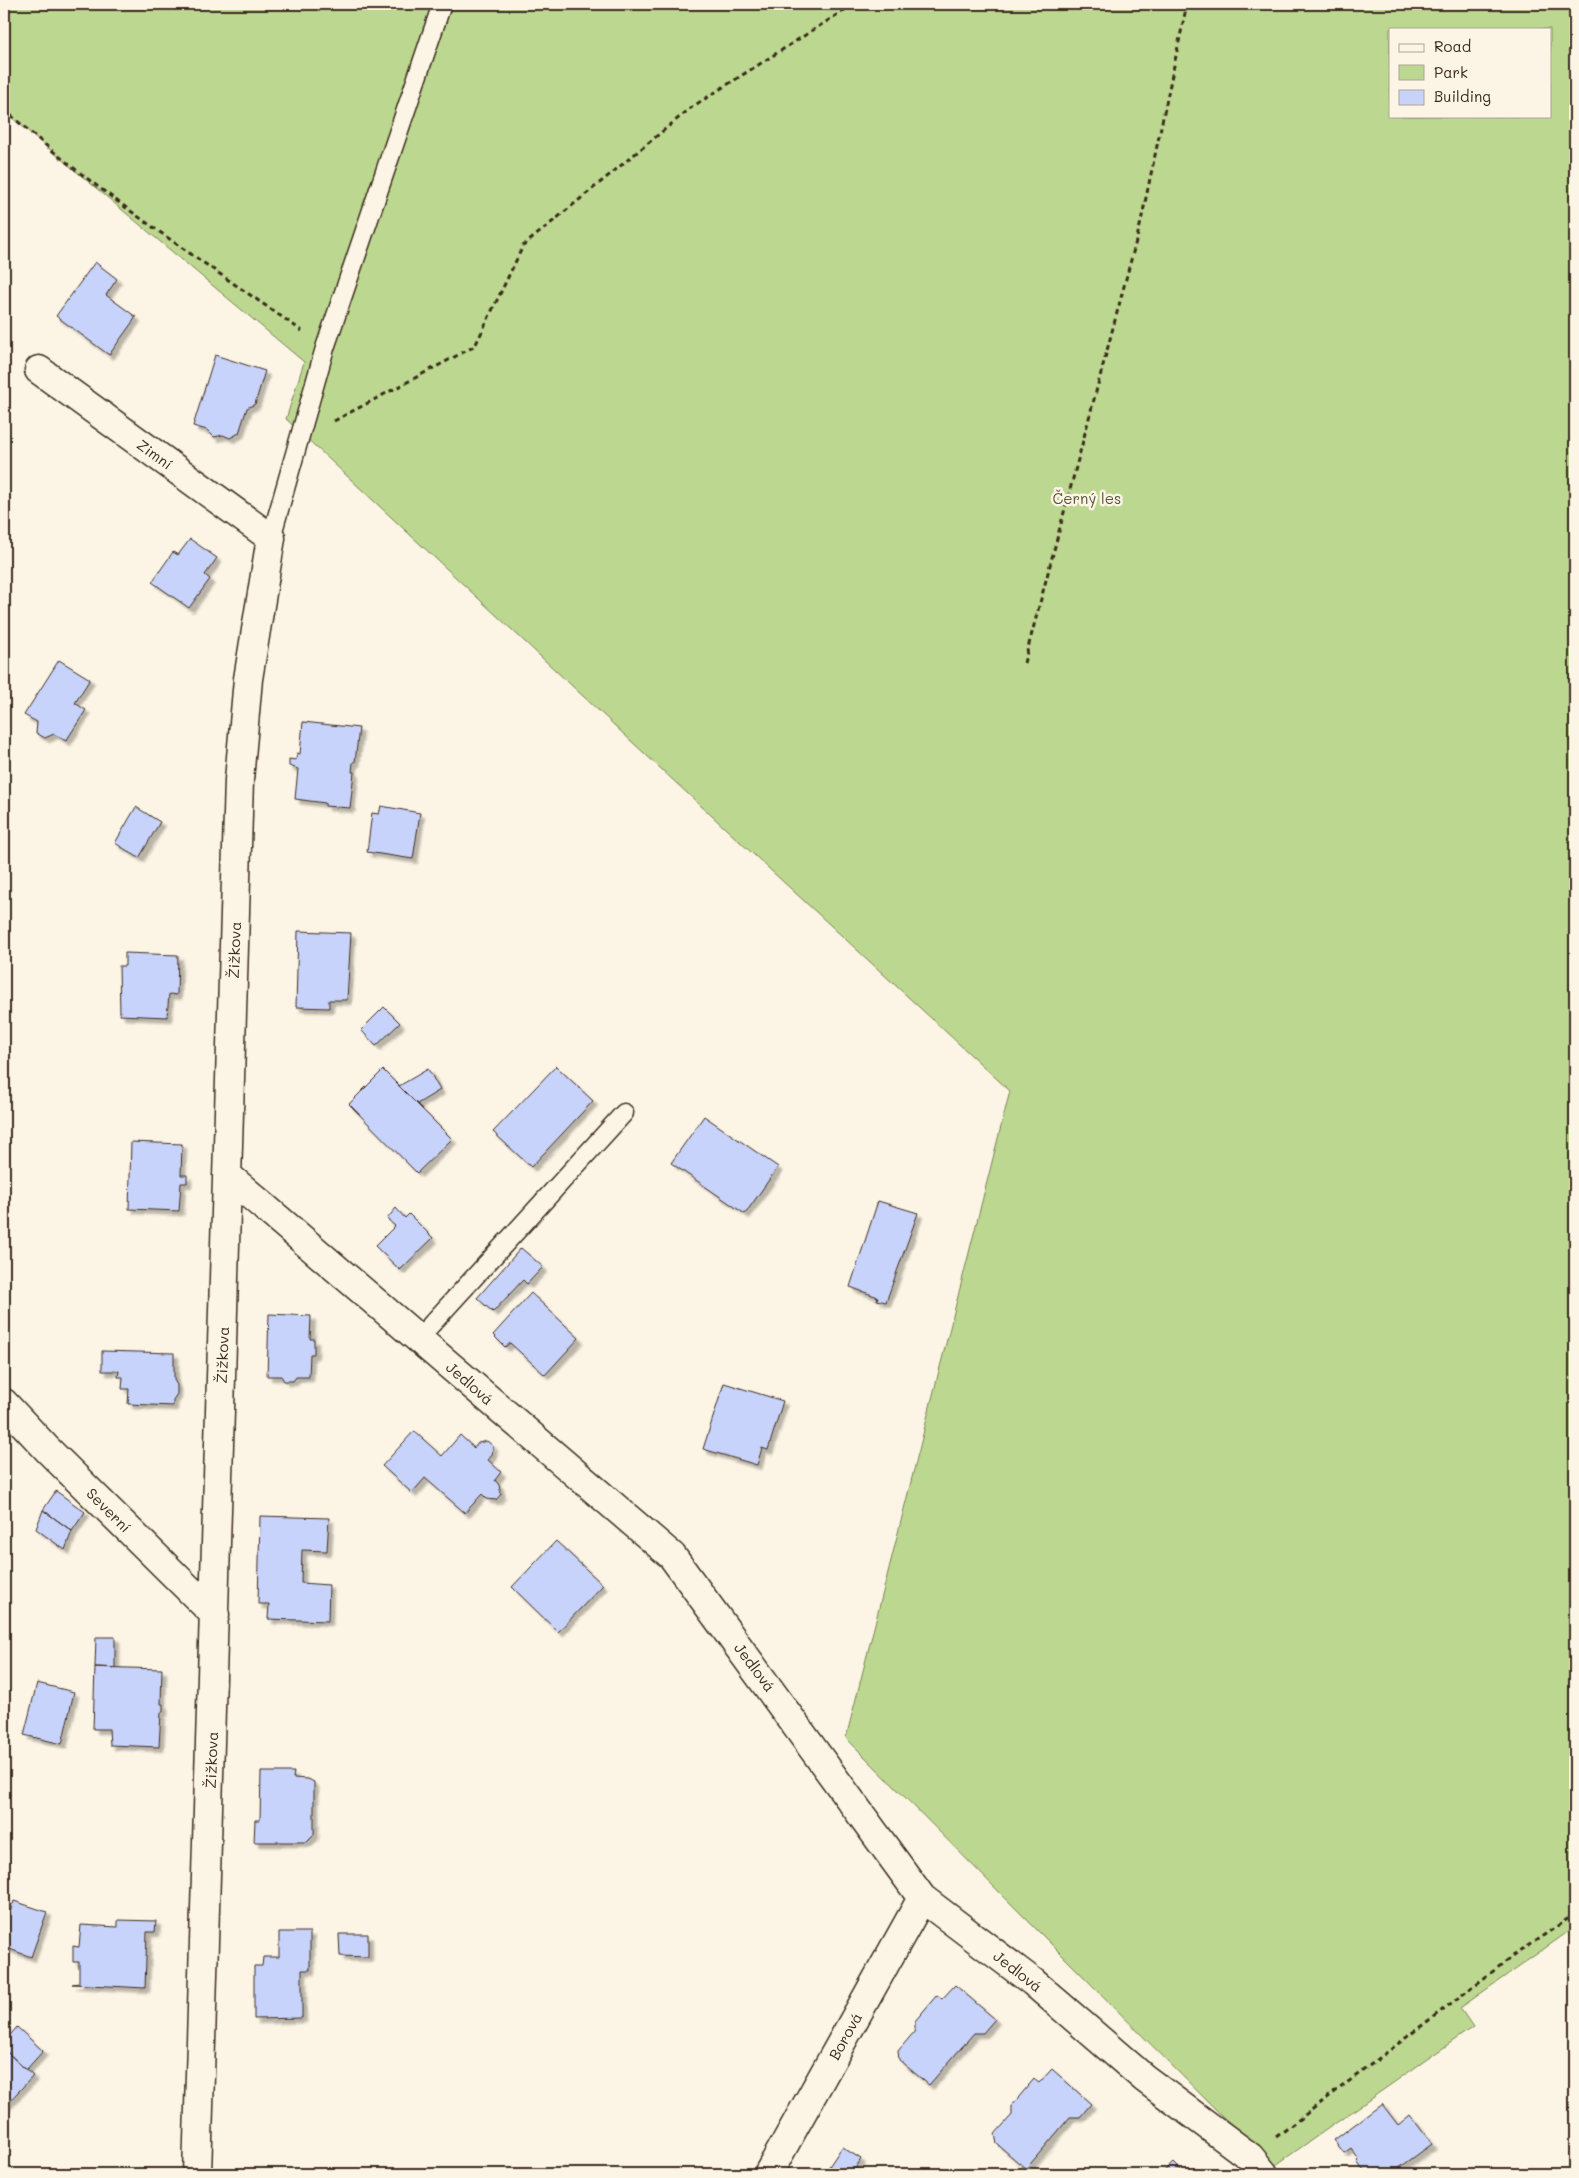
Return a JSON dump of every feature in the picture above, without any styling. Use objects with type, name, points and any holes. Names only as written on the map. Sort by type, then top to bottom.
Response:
[{"type":"street","name":"Zimní","points":[[39,370],[270,538]]},
{"type":"street","name":"Žižkova","points":[[197,2174],[240,780],[248,679],[270,538]]},
{"type":"street","name":"Jedlová","points":[[227,1175],[672,1556],[922,1898],[1033,1982],[1144,2078],[1257,2166]]},
{"type":"street","name":"Severní","points":[[4,1403],[48,1450],[215,1615]]},
{"type":"street","name":"Borová","points":[[768,2174],[922,1898]]},
{"type":"lane","points":[[270,538],[325,348],[442,4]]},
{"type":"lane","points":[[418,1339],[624,1113]]},
{"type":"path","points":[[298,440],[475,346],[523,246],[692,107],[854,4]]},
{"type":"path","points":[[1024,663],[1140,226],[1187,4]]},
{"type":"path","points":[[4,109],[38,140],[136,214],[325,348]]},
{"type":"path","points":[[1257,2166],[1513,1956],[1575,1914]]},
{"type":"green space","name":"Černý les","points":[[4,4],[1575,4],[1575,1927],[1460,2008],[1473,2027],[1273,2167],[846,1738],[1010,1091],[286,419],[304,362],[4,111]]},
{"type":"building","points":[[95,262],[117,279],[106,295],[136,317],[109,355],[56,316]]},
{"type":"building","points":[[215,355],[265,371],[255,404],[247,408],[239,433],[230,438],[223,435],[214,437],[207,430],[193,426]]},
{"type":"building","points":[[190,539],[217,558],[205,575],[210,579],[189,608],[152,582],[173,552],[178,555]]},
{"type":"building","points":[[59,660],[90,679],[75,703],[86,710],[66,741],[54,734],[45,738],[36,733],[37,722],[24,715]]},
{"type":"building","points":[[303,722],[359,728],[355,762],[353,762],[352,772],[354,772],[350,808],[325,806],[325,803],[295,799],[298,769],[289,766],[289,759],[296,760],[297,753],[300,754]]},
{"type":"building","points":[[381,806],[420,813],[413,859],[367,852],[372,813],[379,814]]},
{"type":"building","points":[[136,807],[160,822],[139,858],[115,843]]},
{"type":"building","points":[[298,931],[351,933],[347,1000],[329,1000],[329,1008],[296,1007]]},
{"type":"building","points":[[125,953],[178,955],[177,995],[169,994],[167,1017],[120,1015],[119,966],[125,966]]},
{"type":"building","points":[[384,1007],[400,1023],[376,1046],[361,1030]]},
{"type":"building","points":[[556,1066],[593,1101],[531,1167],[493,1132]]},
{"type":"building","points":[[428,1069],[440,1090],[417,1104],[399,1086]]},
{"type":"building","points":[[383,1070],[452,1139],[417,1173],[349,1104]]},
{"type":"building","points":[[704,1116],[778,1167],[745,1214],[671,1163]]},
{"type":"building","points":[[131,1142],[182,1144],[181,1175],[187,1175],[187,1183],[181,1183],[179,1211],[129,1209]]},
{"type":"building","points":[[878,1201],[918,1213],[886,1302],[877,1300],[878,1297],[850,1287]]},
{"type":"building","points":[[396,1208],[405,1218],[409,1214],[433,1238],[400,1270],[375,1246],[395,1226],[387,1219]]},
{"type":"building","points":[[521,1248],[543,1267],[527,1284],[523,1280],[493,1312],[477,1298]]},
{"type":"building","points":[[531,1293],[579,1338],[545,1375],[510,1343],[505,1347],[493,1335]]},
{"type":"building","points":[[269,1314],[311,1316],[310,1339],[314,1339],[314,1354],[310,1354],[309,1377],[296,1377],[293,1381],[284,1381],[281,1376],[267,1376]]},
{"type":"building","points":[[102,1351],[174,1353],[174,1380],[177,1385],[177,1394],[173,1400],[173,1406],[128,1404],[129,1389],[122,1389],[123,1377],[118,1377],[119,1371],[102,1371]]},
{"type":"building","points":[[724,1383],[783,1401],[768,1450],[762,1448],[757,1465],[703,1449]]},
{"type":"building","points":[[414,1431],[442,1456],[460,1435],[474,1448],[478,1443],[487,1441],[493,1446],[492,1455],[488,1460],[501,1472],[495,1480],[499,1485],[501,1494],[496,1500],[487,1499],[482,1494],[465,1513],[425,1478],[412,1493],[382,1466]]},
{"type":"building","points":[[56,1491],[85,1512],[72,1531],[43,1510]]},
{"type":"building","points":[[43,1510],[72,1531],[65,1550],[36,1529]]},
{"type":"building","points":[[260,1516],[329,1518],[327,1551],[302,1550],[301,1583],[329,1585],[328,1621],[268,1619],[269,1604],[258,1604]]},
{"type":"building","points":[[556,1541],[603,1585],[558,1632],[512,1587]]},
{"type":"building","points":[[96,1637],[115,1637],[115,1668],[95,1667]]},
{"type":"building","points":[[95,1667],[162,1669],[161,1704],[163,1704],[163,1712],[161,1712],[159,1747],[110,1745],[109,1729],[93,1729]]},
{"type":"building","points":[[37,1683],[74,1692],[62,1744],[24,1735]]},
{"type":"building","points":[[261,1772],[294,1772],[293,1778],[308,1779],[314,1782],[314,1835],[307,1842],[254,1842],[255,1820],[260,1820]]},
{"type":"building","points":[[14,1901],[47,1912],[31,1957],[4,1947],[4,1928]]},
{"type":"building","points":[[118,1920],[156,1921],[155,1932],[147,1932],[145,1988],[72,1984],[79,1983],[79,1962],[73,1962],[73,1946],[79,1947],[81,1925],[118,1927]]},
{"type":"building","points":[[279,1932],[310,1932],[310,1970],[302,1970],[302,2018],[254,2019],[254,1966],[262,1966],[263,1957],[279,1957]]},
{"type":"building","points":[[339,1934],[368,1934],[368,1957],[340,1956]]},
{"type":"building","points":[[955,1985],[995,2019],[983,2033],[974,2033],[929,2085],[899,2060],[898,2051],[915,2031],[915,2021],[937,1995],[942,1999]]},
{"type":"building","points":[[17,2027],[43,2051],[26,2070],[4,2049],[4,2042]]},
{"type":"building","points":[[6,2051],[33,2076],[4,2107],[4,2054]]},
{"type":"building","points":[[1052,2069],[1091,2104],[1080,2117],[1070,2117],[1026,2169],[997,2144],[995,2134],[1012,2115],[1012,2105],[1034,2079],[1039,2083]]},
{"type":"building","points":[[1382,2104],[1398,2125],[1410,2115],[1432,2144],[1391,2174],[1366,2174],[1357,2162],[1359,2160],[1351,2148],[1344,2153],[1334,2140]]},
{"type":"building","points":[[842,2147],[861,2159],[852,2174],[824,2174]]},
{"type":"building","points":[[1173,2163],[1184,2174],[1161,2174]]}]
